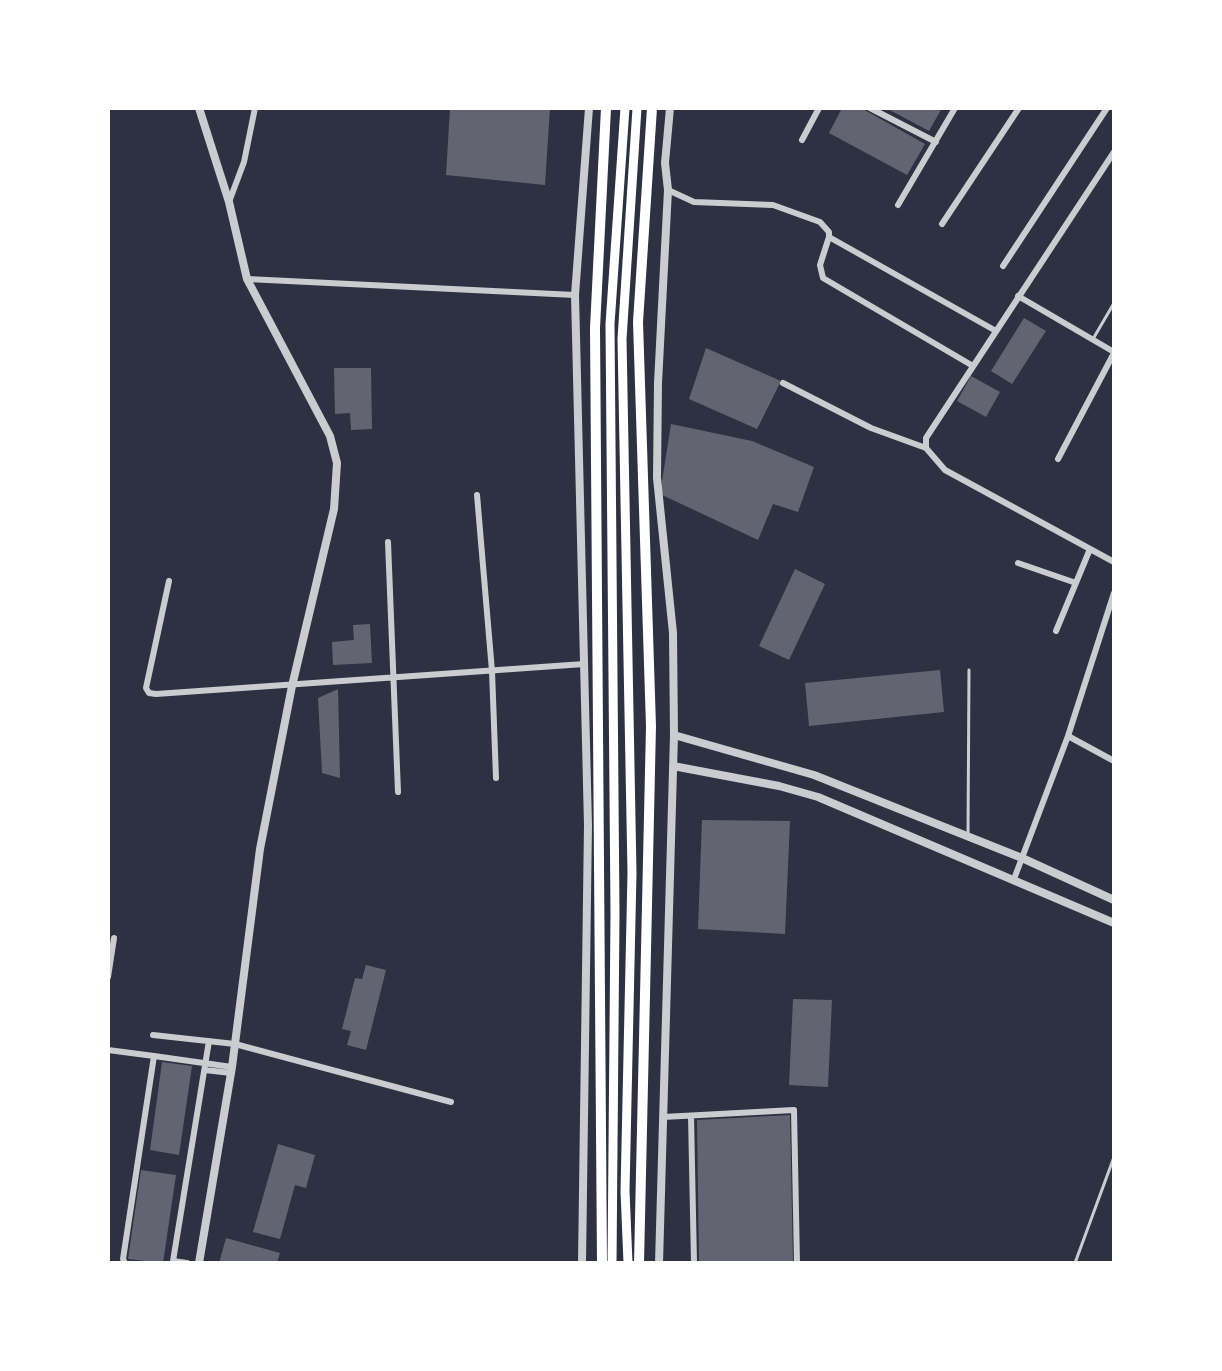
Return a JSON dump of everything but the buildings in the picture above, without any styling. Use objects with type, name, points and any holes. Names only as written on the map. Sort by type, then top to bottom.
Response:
[{"type":"main road","points":[[602,1263],[595,328],[606,108]]},
{"type":"main road","points":[[612,1263],[615,913],[610,324],[625,108]]},
{"type":"main road","points":[[628,1263],[625,1191],[632,873],[622,339],[637,108]]},
{"type":"main road","points":[[639,1263],[651,726],[638,322],[652,108]]},
{"type":"street","points":[[199,108],[229,202],[247,279],[330,436],[337,463],[334,509],[292,686],[260,849],[235,1044],[199,1263]]},
{"type":"street","points":[[229,202],[244,162],[255,108]]},
{"type":"street","points":[[582,1263],[588,825],[575,295],[589,108]]},
{"type":"street","points":[[659,1263],[674,735],[673,633],[657,478],[658,383],[668,190],[665,163],[670,108]]},
{"type":"street","points":[[802,140],[819,108]]},
{"type":"street","points":[[870,108],[936,142]]},
{"type":"street","points":[[898,205],[955,108]]},
{"type":"street","points":[[942,224],[1019,108]]},
{"type":"street","points":[[1003,266],[1107,108]]},
{"type":"street","points":[[926,448],[926,438],[1114,152]]},
{"type":"street","points":[[668,190],[694,202],[774,205],[820,222],[829,232],[820,265],[823,278],[973,366]]},
{"type":"street","points":[[829,237],[996,331]]},
{"type":"street","points":[[247,279],[575,295]]},
{"type":"street","points":[[1018,296],[1114,352],[1058,459]]},
{"type":"street","points":[[783,383],[871,428],[926,448],[945,470],[1114,562]]},
{"type":"street","points":[[477,495],[492,671],[496,778]]},
{"type":"street","points":[[388,542],[398,792]]},
{"type":"street","points":[[1056,631],[1090,549]]},
{"type":"street","points":[[1018,563],[1076,584]]},
{"type":"street","points":[[169,581],[147,680],[146,688],[149,693],[292,686],[584,664]]},
{"type":"street","points":[[1014,879],[1068,736],[1114,596]]},
{"type":"street","points":[[674,735],[781,764],[1022,858],[1114,900]]},
{"type":"street","points":[[1068,736],[1114,761]]},
{"type":"street","points":[[673,766],[779,786],[818,797],[1114,923]]},
{"type":"street","points":[[108,977],[114,938]]},
{"type":"street","points":[[153,1035],[235,1044],[451,1102]]},
{"type":"street","points":[[187,1263],[173,1262],[209,1041]]},
{"type":"street","points":[[108,1050],[231,1070]]},
{"type":"street","points":[[124,1263],[154,1056]]},
{"type":"street","points":[[663,1117],[794,1110],[797,1263]]},
{"type":"street","points":[[692,1116],[694,1263]]},
{"type":"lane","points":[[1093,339],[1114,303]]},
{"type":"lane","points":[[968,837],[969,670]]},
{"type":"lane","points":[[1075,1263],[1114,1157]]}]
